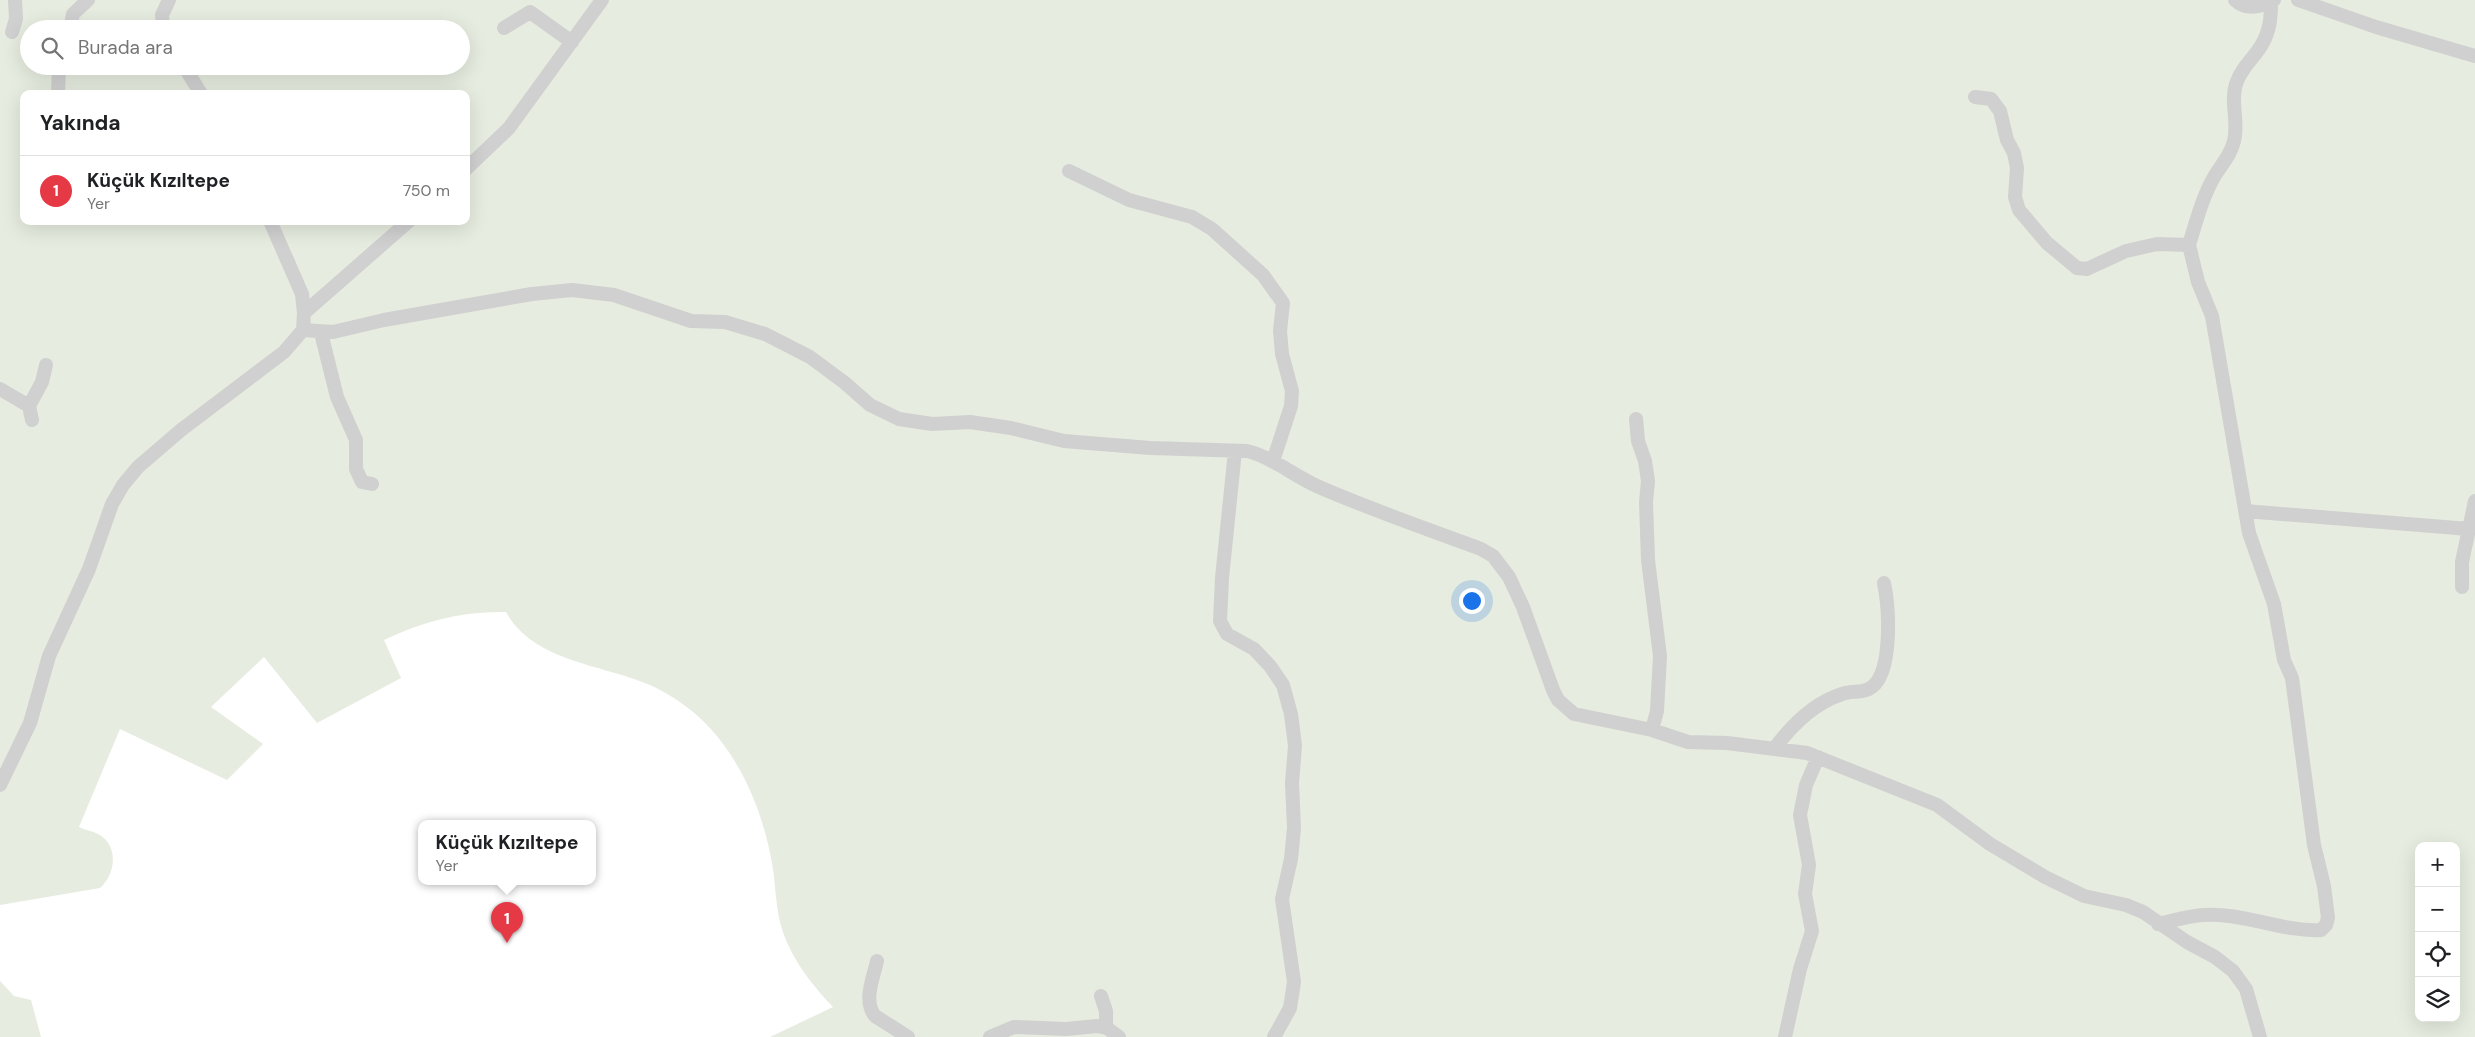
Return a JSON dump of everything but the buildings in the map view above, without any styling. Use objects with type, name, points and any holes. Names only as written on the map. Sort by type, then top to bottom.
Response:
[{"type":"street","points":[[12,32],[16,19],[15,0]]},
{"type":"street","points":[[72,20],[74,14],[88,0]]},
{"type":"street","points":[[470,165],[509,128],[602,0]]},
{"type":"street","points":[[2158,924],[2203,915],[2240,918],[2307,930],[2321,930],[2327,922],[2324,886],[2314,845],[2301,758],[2292,678],[2284,660],[2274,604],[2249,533],[2212,316],[2198,282],[2189,245],[2199,210],[2214,178],[2230,153],[2235,139],[2233,96],[2236,83],[2246,63],[2261,45],[2270,24],[2273,1],[2248,8],[2235,0]]},
{"type":"street","points":[[2298,0],[2376,27],[2475,56]]},
{"type":"street","points":[[162,20],[166,1]]},
{"type":"street","points":[[504,28],[530,12],[572,42]]},
{"type":"street","points":[[58,75],[58,90]]},
{"type":"street","points":[[189,75],[199,90]]},
{"type":"street","points":[[1975,96],[1991,99],[2000,111],[2017,168],[2015,196],[2019,210],[2047,243],[2077,268],[2088,269],[2126,251],[2157,244],[2189,245]]},
{"type":"street","points":[[1069,171],[1129,200],[1192,217],[1212,229],[1263,275],[1283,303],[1280,331],[1282,354],[1292,391],[1292,398],[1273,461]]},
{"type":"street","points":[[0,785],[30,723],[50,656],[89,569],[112,504],[123,484],[138,467],[181,430],[284,352],[303,330],[304,313],[298,284],[272,225]]},
{"type":"street","points":[[304,313],[404,225]]},
{"type":"street","points":[[303,330],[321,333],[334,332],[384,320],[532,294],[572,290],[614,295],[691,321],[725,322],[765,334],[810,357],[845,383],[870,405],[899,419],[932,424],[970,422],[1011,428],[1064,441],[1259,454],[1273,461],[1289,473],[1320,488],[1477,548],[1493,556],[1502,566],[1523,607],[1553,690],[1562,704],[1574,714],[1652,730],[1688,742],[1807,753],[1937,805],[1990,844],[2046,877],[2084,896],[2126,905],[2143,912],[2158,924],[2216,957],[2234,971],[2246,990],[2260,1037]]},
{"type":"street","points":[[321,333],[337,396],[356,440],[358,476],[362,482],[372,484]]},
{"type":"street","points":[[0,390],[30,413],[42,382],[46,365]]},
{"type":"street","points":[[1636,419],[1638,441],[1645,461],[1648,481],[1646,502],[1648,560],[1660,656],[1657,711],[1652,730]]},
{"type":"street","points":[[1235,451],[1222,578],[1220,621],[1227,634],[1254,649],[1270,666],[1283,685],[1291,714],[1295,746],[1292,783],[1294,828],[1291,859],[1282,899],[1294,982],[1290,1008],[1274,1037]]},
{"type":"street","points":[[2462,587],[2462,562],[2475,501]]},
{"type":"street","points":[[2245,511],[2470,529]]},
{"type":"street","points":[[1774,749],[1785,734],[1828,699],[1844,693],[1866,691],[1879,679],[1886,650],[1888,602],[1884,583]]},
{"type":"street","points":[[1785,1037],[1789,1028],[1800,969],[1812,931],[1805,894],[1809,865],[1800,815],[1806,785],[1818,757]]},
{"type":"street","points":[[877,961],[868,998],[871,1011],[875,1016],[908,1037]]},
{"type":"street","points":[[1100,996],[1106,1011],[1106,1028]]},
{"type":"street","points":[[990,1037],[1014,1027],[1066,1029],[1097,1026],[1106,1028],[1119,1037]]},
{"type":"shaded area","points":[[0,0],[2475,0],[2475,1037],[770,1037],[833,1007],[804,972],[787,943],[779,917],[773,869],[765,830],[751,793],[732,757],[708,726],[674,698],[650,685],[551,652],[534,642],[518,629],[506,612],[474,613],[443,618],[413,627],[384,640],[401,678],[317,723],[264,657],[211,707],[263,744],[227,780],[120,729],[79,827],[98,834],[109,845],[113,860],[112,868],[100,888],[0,905]]},
{"type":"shaded area","points":[[0,981],[14,996],[31,1000],[41,1037],[0,1037]]},
{"type":"place","name":"Küçük Kızıltepe","points":[[507,943]]}]
